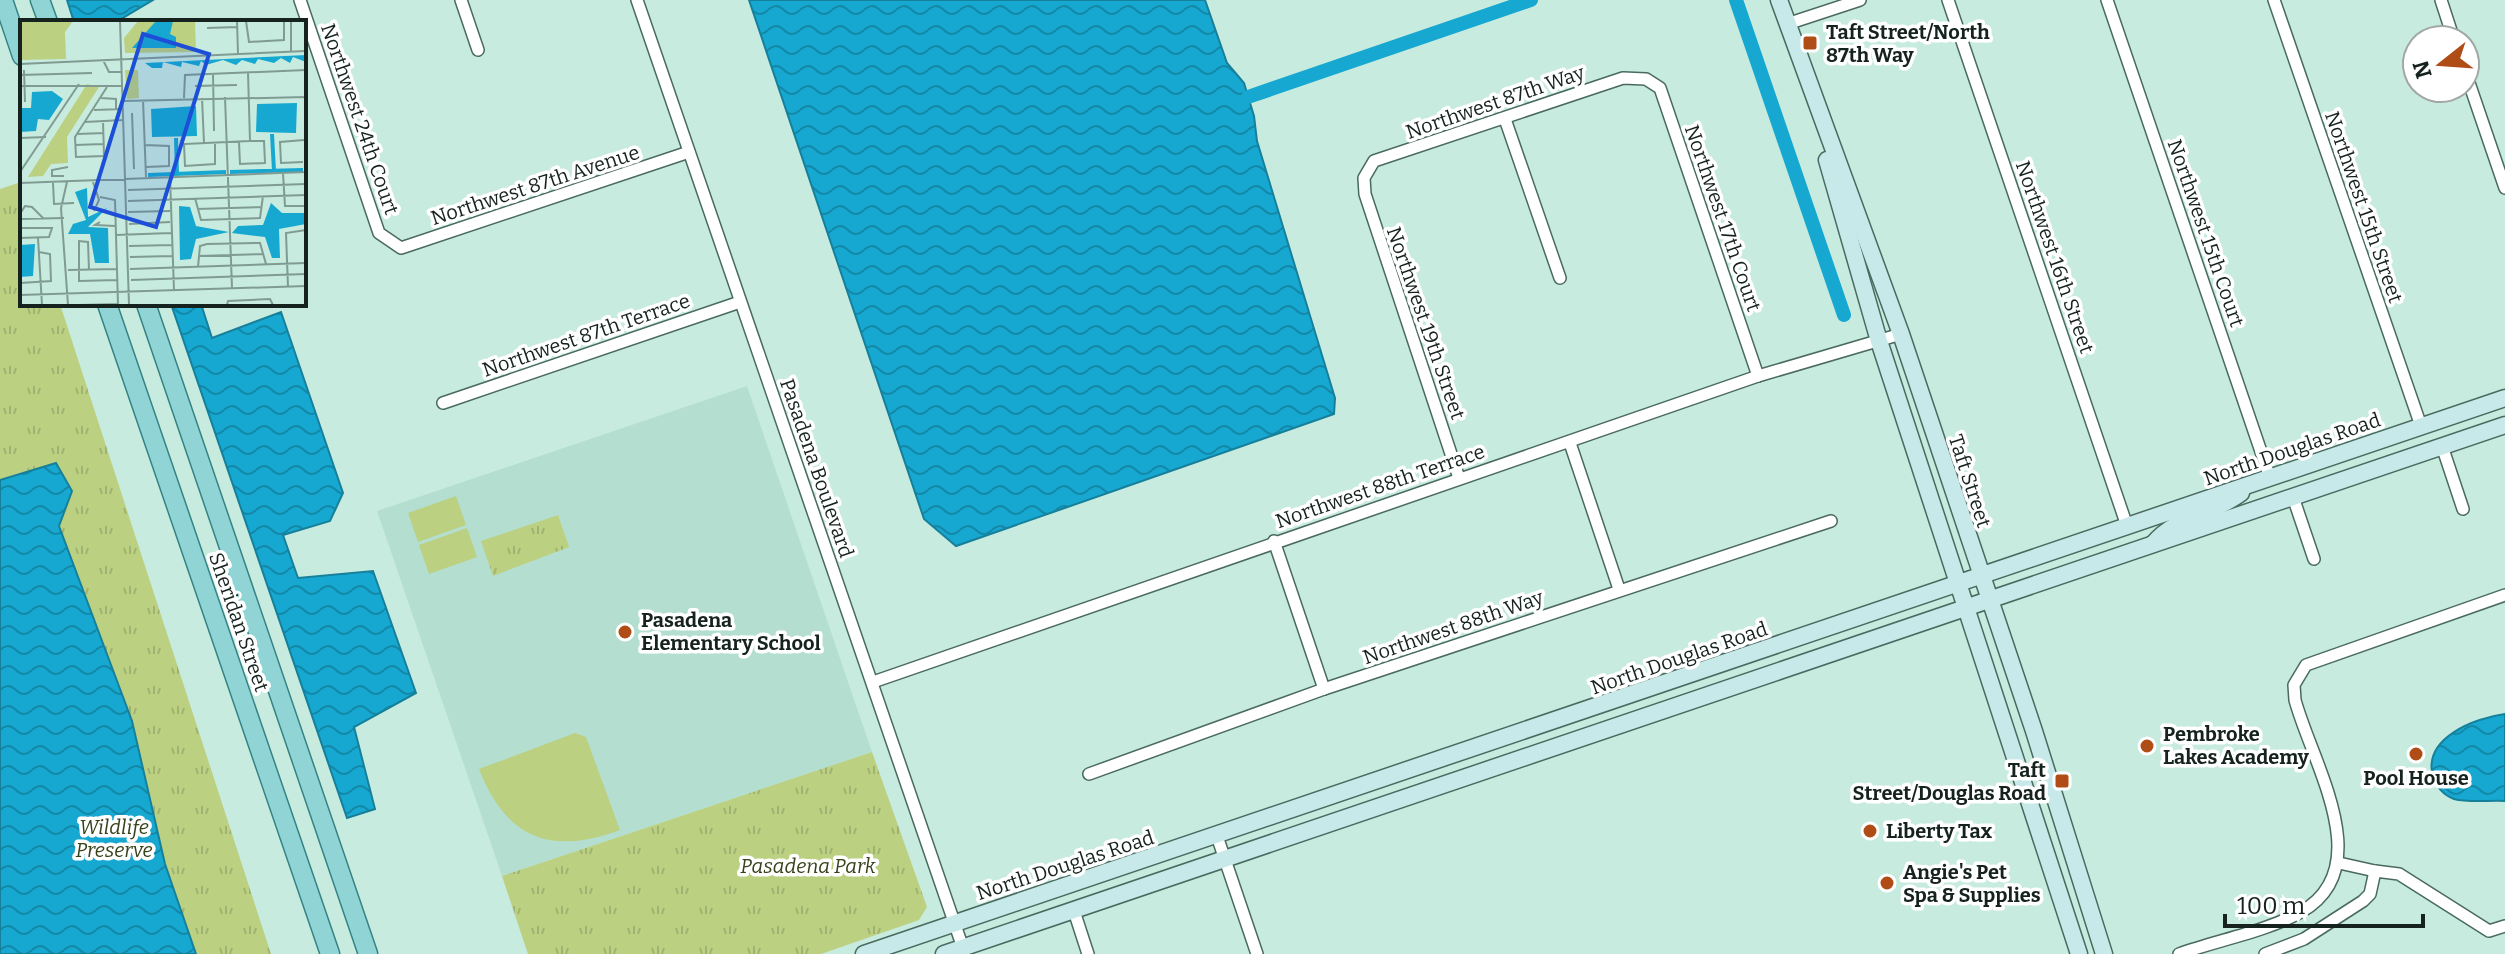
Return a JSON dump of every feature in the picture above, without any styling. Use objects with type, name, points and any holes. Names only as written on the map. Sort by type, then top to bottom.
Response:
[{"type":"main road","points":[[3,0],[20,50]]},
{"type":"main road","points":[[40,0],[47,20]]},
{"type":"main road","name":"Taft Street","points":[[1779,0],[1901,334],[2104,954]]},
{"type":"main road","name":"Taft Street","points":[[1787,24],[1879,341],[2079,954]]},
{"type":"main road","name":"Sheridan Street","points":[[108,306],[330,954]]},
{"type":"main road","name":"Sheridan Street","points":[[147,306],[368,954]]},
{"type":"main road","name":"North Douglas Road","points":[[864,954],[2505,398]]},
{"type":"main road","points":[[944,954],[2505,425]]},
{"type":"main road","points":[[2153,544],[2167,527],[2221,508],[2252,484]]},
{"type":"street","name":"Northwest 24th Court","points":[[300,0],[379,233],[392,244]]},
{"type":"street","points":[[461,0],[478,50]]},
{"type":"street","name":"Pasadena Boulevard","points":[[637,0],[963,948]]},
{"type":"street","points":[[1787,24],[1860,0]]},
{"type":"street","name":"Northwest 16th Street","points":[[1948,0],[2127,526]]},
{"type":"street","name":"Northwest 15th Court","points":[[2107,0],[2270,478]]},
{"type":"street","name":"Northwest 15th Street","points":[[2274,0],[2421,426]]},
{"type":"street","points":[[2441,0],[2449,24]]},
{"type":"street","name":"Northwest 87th Way","points":[[1364,178],[1374,161],[1623,78],[1646,79]]},
{"type":"street","name":"Northwest 17th Court","points":[[1646,79],[1660,88],[1758,376]]},
{"type":"street","points":[[2476,104],[2505,188]]},
{"type":"street","points":[[1505,119],[1560,278]]},
{"type":"street","name":"Northwest 87th Avenue","points":[[392,244],[401,248],[689,152]]},
{"type":"street","name":"Northwest 19th Street","points":[[1364,178],[1365,194],[1459,478]]},
{"type":"street","name":"Northwest 87th Terrace","points":[[443,403],[740,302]]},
{"type":"street","name":"Northwest 88th Terrace","points":[[873,682],[1758,376],[1901,334]]},
{"type":"street","points":[[1570,443],[1619,589]]},
{"type":"street","points":[[2442,446],[2463,509]]},
{"type":"street","points":[[2293,497],[2314,559]]},
{"type":"street","name":"Northwest 88th Way","points":[[1089,774],[1324,689],[1831,521]]},
{"type":"street","points":[[1274,541],[1324,689]]},
{"type":"street","points":[[2179,954],[2301,912],[2327,889],[2339,863],[2337,826],[2295,700],[2294,685],[2298,673],[2316,659],[2505,595]]},
{"type":"street","points":[[1217,836],[1257,954]]},
{"type":"street","points":[[2339,863],[2399,874],[2489,931],[2505,926]]},
{"type":"street","points":[[2265,954],[2304,939],[2363,901],[2370,894],[2375,871]]},
{"type":"street","points":[[1074,911],[1088,954]]},
{"type":"shaded area","name":"Pasadena Elementary School","points":[[747,386],[872,752],[502,876],[377,511]]},
{"type":"green space","name":"Wildlife Preserve","points":[[20,182],[20,306],[61,306],[271,954],[0,954],[0,189]]},
{"type":"green space","points":[[456,496],[466,525],[418,542],[408,513]]},
{"type":"green space","points":[[558,515],[569,547],[493,576],[481,541]]},
{"type":"green space","points":[[467,528],[477,557],[429,574],[419,545]]},
{"type":"green space","points":[[575,733],[586,737],[620,830],[572,841],[533,835],[503,811],[479,769]]},
{"type":"green space","name":"Pasadena Park","points":[[872,752],[927,907],[919,920],[821,954],[528,954],[502,876]]},
{"type":"water","points":[[67,0],[153,0],[119,20],[73,20]]},
{"type":"water","points":[[749,0],[1205,0],[1227,63],[1244,83],[1254,116],[1257,141],[1335,398],[1334,414],[956,546],[924,519]]},
{"type":"water","points":[[172,306],[202,306],[212,338],[281,312],[343,493],[330,521],[283,535],[298,578],[373,571],[416,693],[354,727],[375,809],[347,818]]},
{"type":"water","points":[[56,463],[72,491],[59,526],[132,721],[165,864],[196,954],[0,954],[0,480]]},
{"type":"water","points":[[2505,714],[2505,801],[2460,800],[2444,793],[2433,777],[2435,751],[2443,741],[2466,725]]},
{"type":"waterway","points":[[1248,97],[1531,0]]},
{"type":"waterway","points":[[1736,0],[1844,315]]},
{"type":"place","name":"Taft Street/North 87th Way","points":[[1810,43]]},
{"type":"place","name":"Pasadena Elementary School","points":[[625,632]]},
{"type":"place","name":"Pembroke Lakes Academy","points":[[2147,746]]},
{"type":"place","name":"Pool House","points":[[2416,754]]},
{"type":"place","name":"Taft Street/Douglas Road","points":[[2062,781]]},
{"type":"place","name":"Liberty Tax","points":[[1870,831]]},
{"type":"place","name":"Angie's Pet Spa & Supplies","points":[[1887,883]]}]
